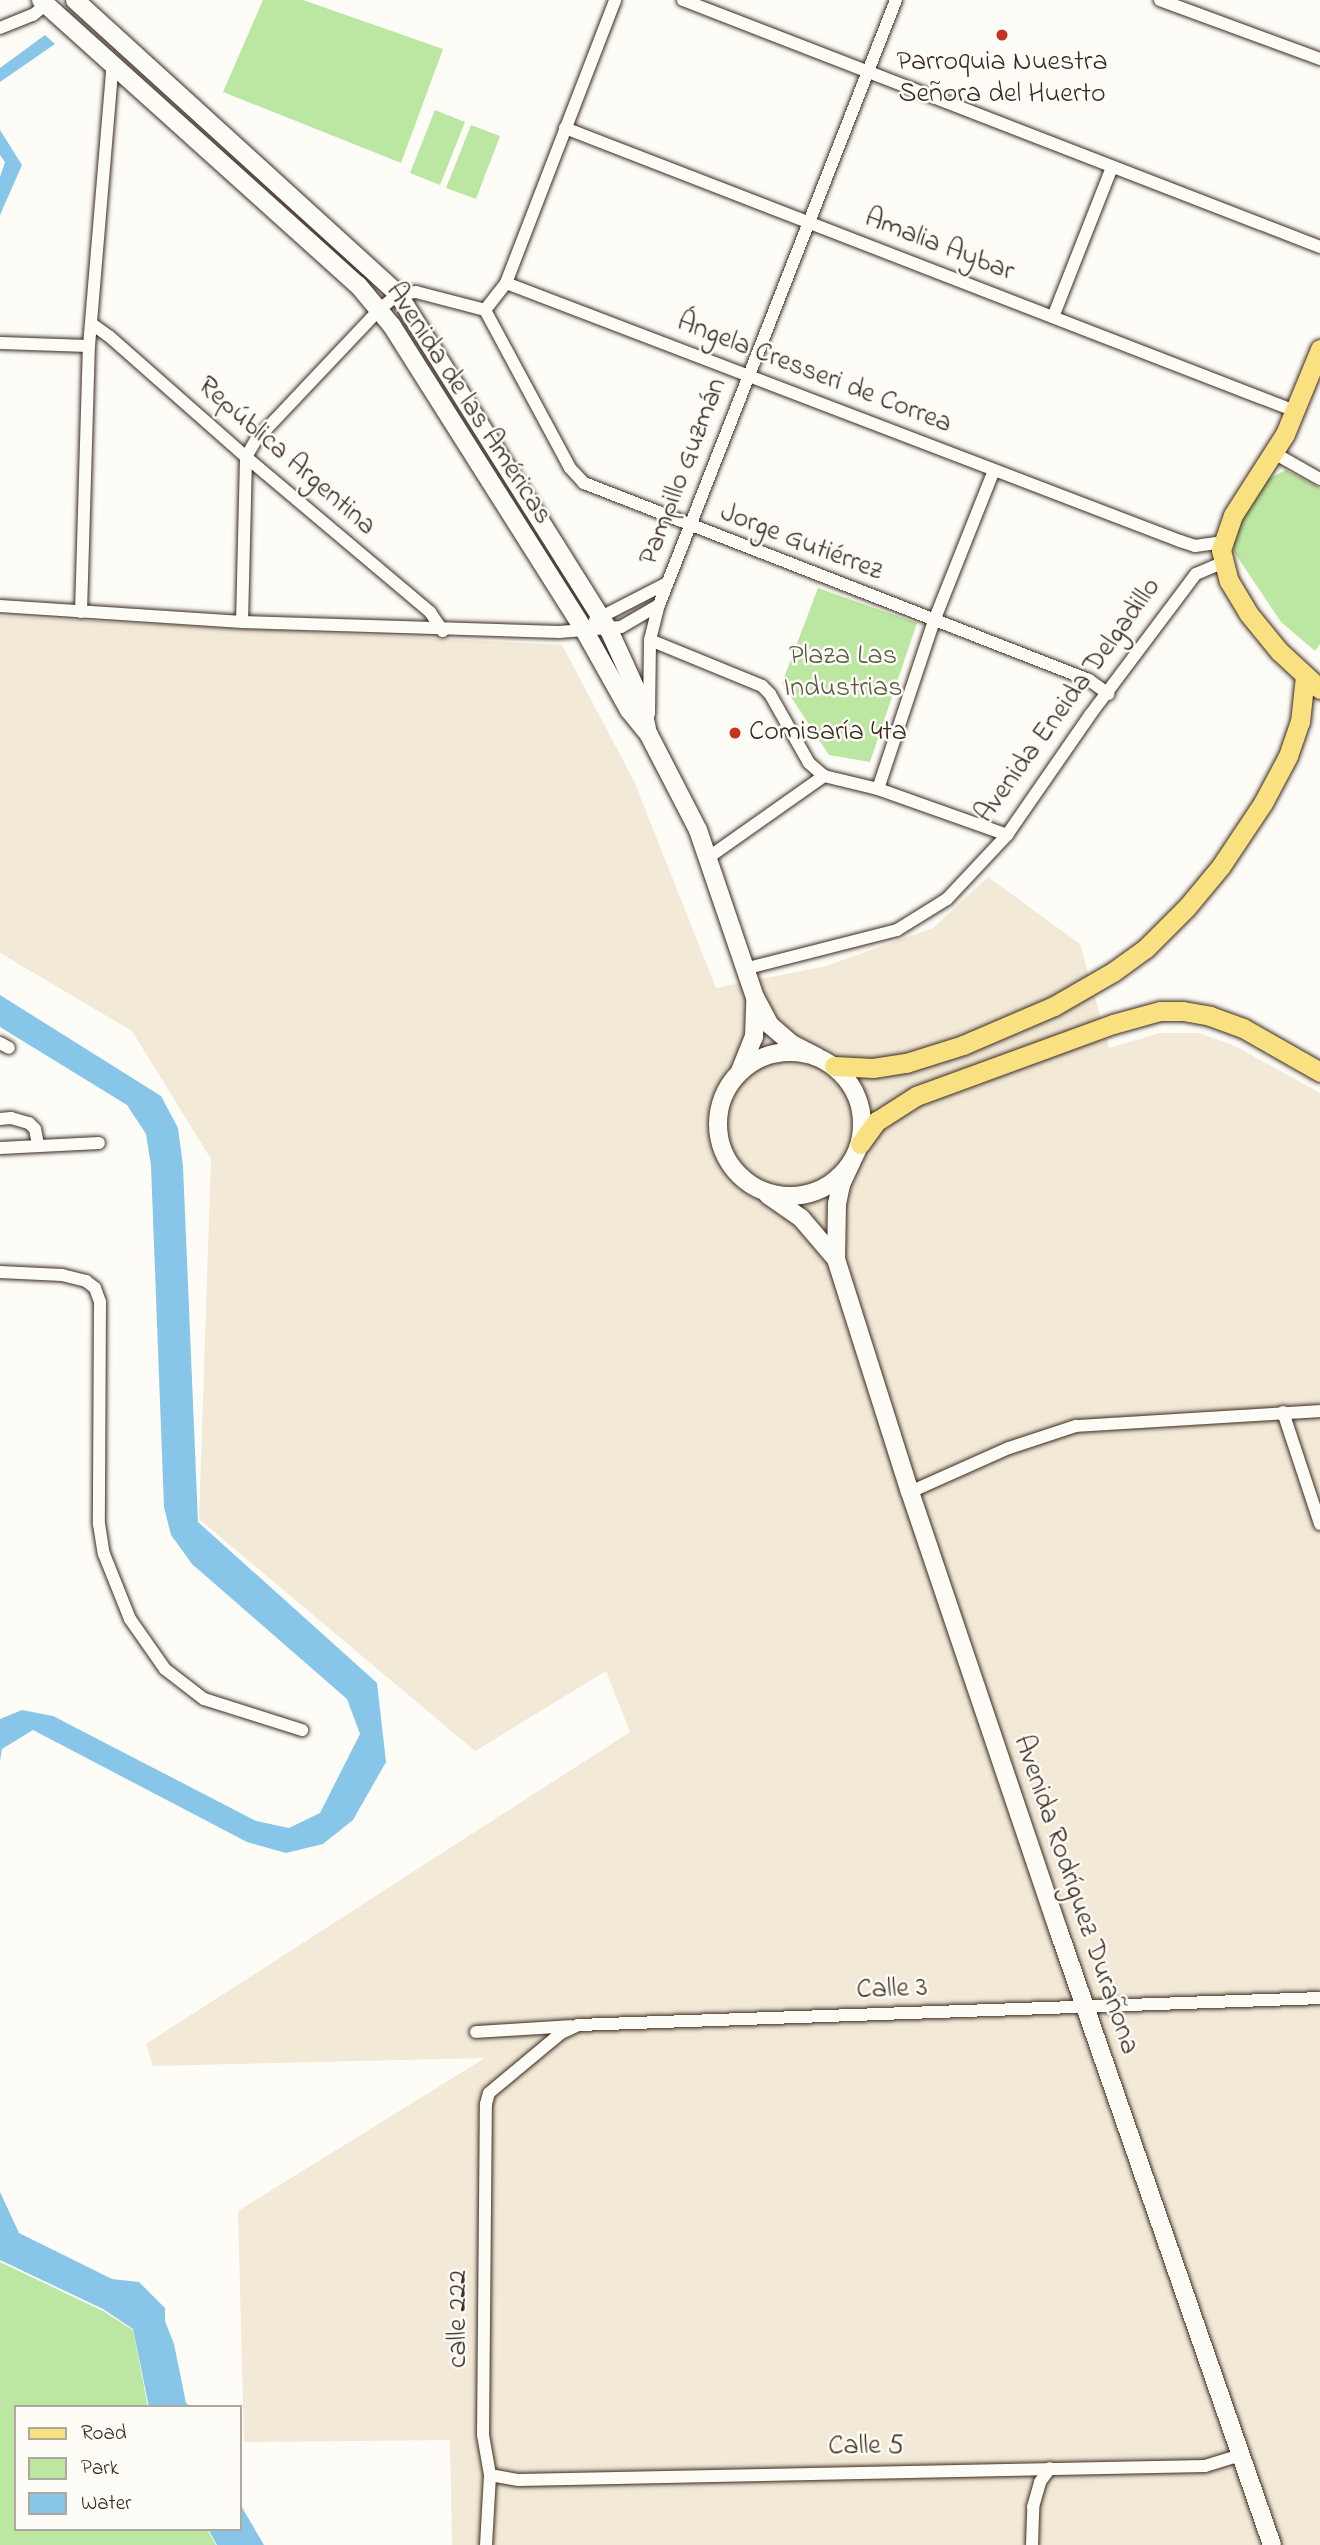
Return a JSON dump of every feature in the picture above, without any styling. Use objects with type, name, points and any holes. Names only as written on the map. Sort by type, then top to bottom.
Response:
[{"type":"main road","name":"Avenida de las Américas","points":[[45,1],[358,285],[379,310],[583,628],[629,710],[649,735],[709,857],[748,968],[755,996]]},
{"type":"main road","name":"Avenida de las Américas","points":[[85,4],[398,294],[604,623],[640,698],[649,735]]},
{"type":"main road","points":[[80,34],[85,4]]},
{"type":"main road","points":[[1320,349],[1295,411],[1274,453],[1233,515],[1222,542],[1223,563],[1228,581],[1248,612],[1279,651],[1320,689]]},
{"type":"main road","points":[[1305,676],[1320,702]]},
{"type":"main road","points":[[836,1259],[801,1218],[742,1177],[729,1163],[721,1145],[718,1126],[720,1106],[727,1088],[739,1073],[756,1060],[776,1053],[797,1052],[826,1062],[873,1068],[895,1065],[963,1045],[1054,1006],[1113,972],[1145,949],[1187,907],[1214,874],[1263,803],[1288,756],[1300,722],[1305,676]]},
{"type":"main road","points":[[755,996],[771,1025],[782,1037],[826,1062],[849,1081],[858,1098],[863,1118],[856,1152],[841,1185],[837,1204],[836,1259]]},
{"type":"main road","points":[[739,1073],[754,1037],[755,996]]},
{"type":"main road","points":[[758,1188],[779,1195],[800,1195],[821,1189],[839,1177],[877,1121],[916,1096],[1112,1024],[1160,1012],[1183,1011],[1210,1016],[1242,1028],[1320,1072]]},
{"type":"main road","name":"Avenida Rodríguez Durañona","points":[[836,1259],[910,1492],[1272,2545]]},
{"type":"street","points":[[242,622],[246,457],[256,440],[379,310],[398,294],[415,292],[485,310],[494,303],[506,283],[615,0]]},
{"type":"street","points":[[683,0],[1320,247]]},
{"type":"street","name":"Pampillo Guzmán","points":[[649,735],[650,640],[659,605],[895,0]]},
{"type":"street","points":[[0,28],[33,15],[45,1]]},
{"type":"street","points":[[1169,2],[1320,59]]},
{"type":"street","points":[[81,612],[89,346],[113,62]]},
{"type":"street","name":"Amalia Aybar","points":[[565,128],[1295,411]]},
{"type":"street","points":[[1053,317],[1112,167]]},
{"type":"street","name":"Ángela Cresseri de Correa","points":[[506,283],[1195,546],[1222,542]]},
{"type":"street","name":"Jorge Gutiérrez","points":[[485,310],[575,476],[584,483],[690,527],[1089,680],[1108,694]]},
{"type":"street","name":"República Argentina","points":[[92,324],[430,612],[443,631]]},
{"type":"street","points":[[0,344],[89,346]]},
{"type":"street","points":[[1274,453],[1320,479]]},
{"type":"street","points":[[878,789],[934,621],[994,470]]},
{"type":"street","name":"Avenida Eneida Delgadillo","points":[[748,968],[838,947],[914,922],[947,898],[1007,835],[1196,574],[1223,563]]},
{"type":"street","points":[[604,623],[667,583]]},
{"type":"street","points":[[0,606],[242,622],[443,631],[559,632],[604,623],[633,621],[659,605]]},
{"type":"street","points":[[650,640],[762,686],[770,694],[809,763],[824,776],[878,789],[1007,835]]},
{"type":"street","points":[[709,857],[824,776]]},
{"type":"street","points":[[0,1119],[11,1118],[29,1123],[35,1129],[38,1145]]},
{"type":"street","points":[[0,1148],[99,1143]]},
{"type":"street","points":[[0,1272],[62,1275],[86,1281],[95,1288],[100,1302],[99,1524],[104,1554],[130,1619],[165,1669],[204,1699],[302,1730]]},
{"type":"street","points":[[910,1492],[1009,1448],[1076,1426],[1320,1411]]},
{"type":"street","points":[[1283,1412],[1320,1524]]},
{"type":"street","name":"Calle 3","points":[[489,2093],[561,2033],[578,2025],[1320,1997]]},
{"type":"street","points":[[476,2032],[578,2025]]},
{"type":"street","name":"calle 222","points":[[486,2545],[490,2475],[483,2435],[484,2115],[489,2093]]},
{"type":"street","name":"Calle 5","points":[[490,2475],[519,2480],[1205,2466],[1241,2455]]},
{"type":"street","points":[[1032,2545],[1036,2495],[1050,2468]]},
{"type":"shaded area","points":[[0,616],[562,645],[634,781],[716,988],[826,966],[933,928],[988,877],[1080,944],[1109,1048],[1160,1033],[1199,1033],[1235,1046],[1320,1093],[1320,2545],[452,2545],[450,2440],[244,2442],[238,2211],[485,2058],[153,2066],[146,2044],[630,1732],[606,1671],[475,1751],[199,1519],[211,1159],[132,1031],[0,953]]},
{"type":"green space","points":[[263,0],[303,0],[443,49],[401,163],[223,92]]},
{"type":"green space","points":[[435,110],[465,122],[440,185],[410,173]]},
{"type":"green space","points":[[471,125],[500,136],[476,199],[446,188]]},
{"type":"green space","points":[[1286,470],[1320,488],[1320,644],[1315,651],[1281,622],[1234,552],[1233,532],[1268,479]]},
{"type":"green space","name":"Plaza Las Industrias","points":[[818,588],[917,623],[870,762],[829,755],[782,683]]},
{"type":"green space","points":[[0,2262],[103,2311],[133,2330],[148,2405],[14,2405],[14,2531],[208,2531],[216,2545],[0,2545]]},
{"type":"water","points":[[45,35],[55,44],[0,82],[0,68]]},
{"type":"water","points":[[0,130],[22,165],[0,215],[0,177],[5,162],[0,155]]},
{"type":"water","points":[[0,995],[161,1096],[178,1128],[183,1166],[198,1522],[377,1683],[386,1762],[353,1820],[323,1844],[286,1853],[247,1842],[33,1730],[2,1749],[0,1761],[0,1719],[22,1710],[53,1716],[256,1821],[289,1828],[320,1813],[360,1734],[347,1699],[192,1564],[171,1535],[164,1507],[151,1166],[146,1134],[127,1105],[0,1027]]},
{"type":"water","points":[[0,2192],[19,2233],[112,2279],[139,2282],[165,2308],[165,2321],[174,2344],[186,2403],[189,2405],[149,2405],[133,2329],[103,2309],[0,2260]]},
{"type":"water","points":[[242,2507],[264,2545],[217,2545],[209,2531],[242,2531]]},
{"type":"place","name":"Parroquia Nuestra Señora del Huerto","points":[[1002,35]]},
{"type":"place","name":"Comisaría 4ta","points":[[735,733]]}]
